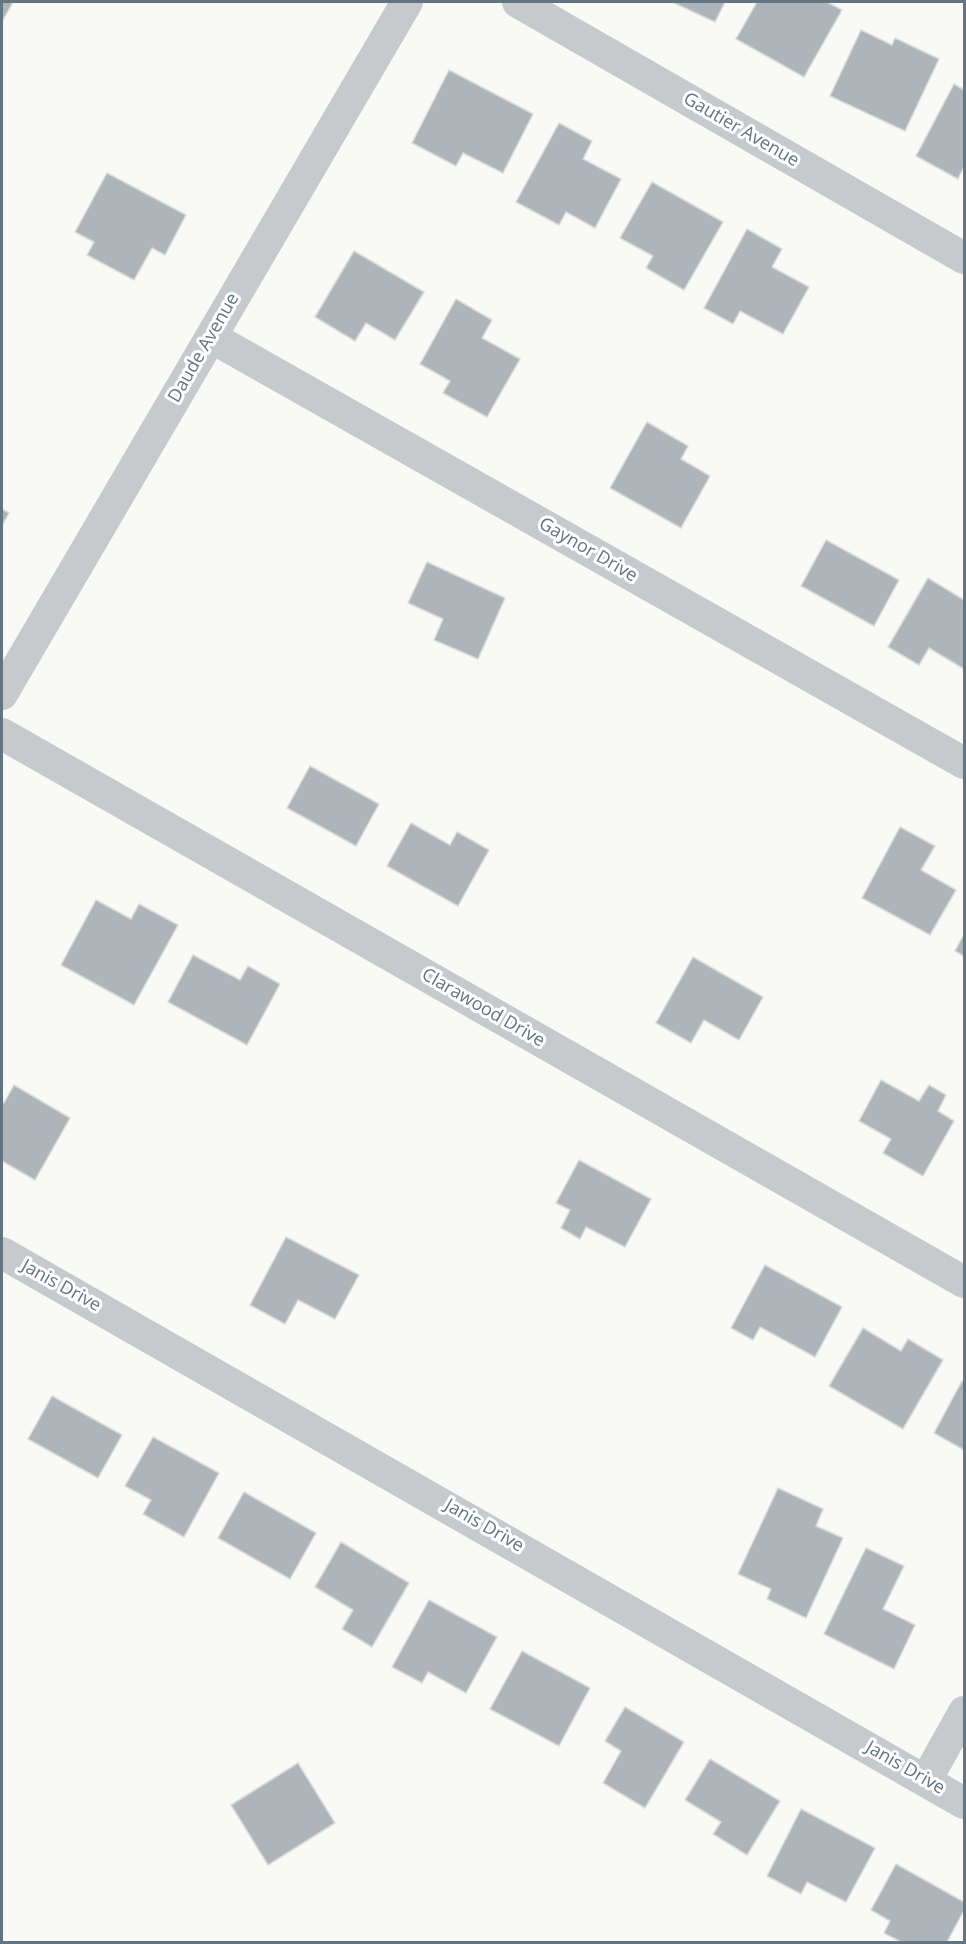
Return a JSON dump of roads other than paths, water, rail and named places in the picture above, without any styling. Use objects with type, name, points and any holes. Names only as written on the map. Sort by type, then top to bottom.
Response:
[{"type":"street","name":"Daude Avenue","points":[[2,694],[407,2]]},
{"type":"street","name":"Gautier Avenue","points":[[518,2],[964,258]]},
{"type":"street","name":"Gaynor Drive","points":[[211,337],[964,763]]},
{"type":"street","name":"Clarawood Drive","points":[[2,734],[964,1282]]},
{"type":"street","name":"Janis Drive","points":[[2,1253],[964,1803]]},
{"type":"street","points":[[926,1780],[964,1712]]}]
